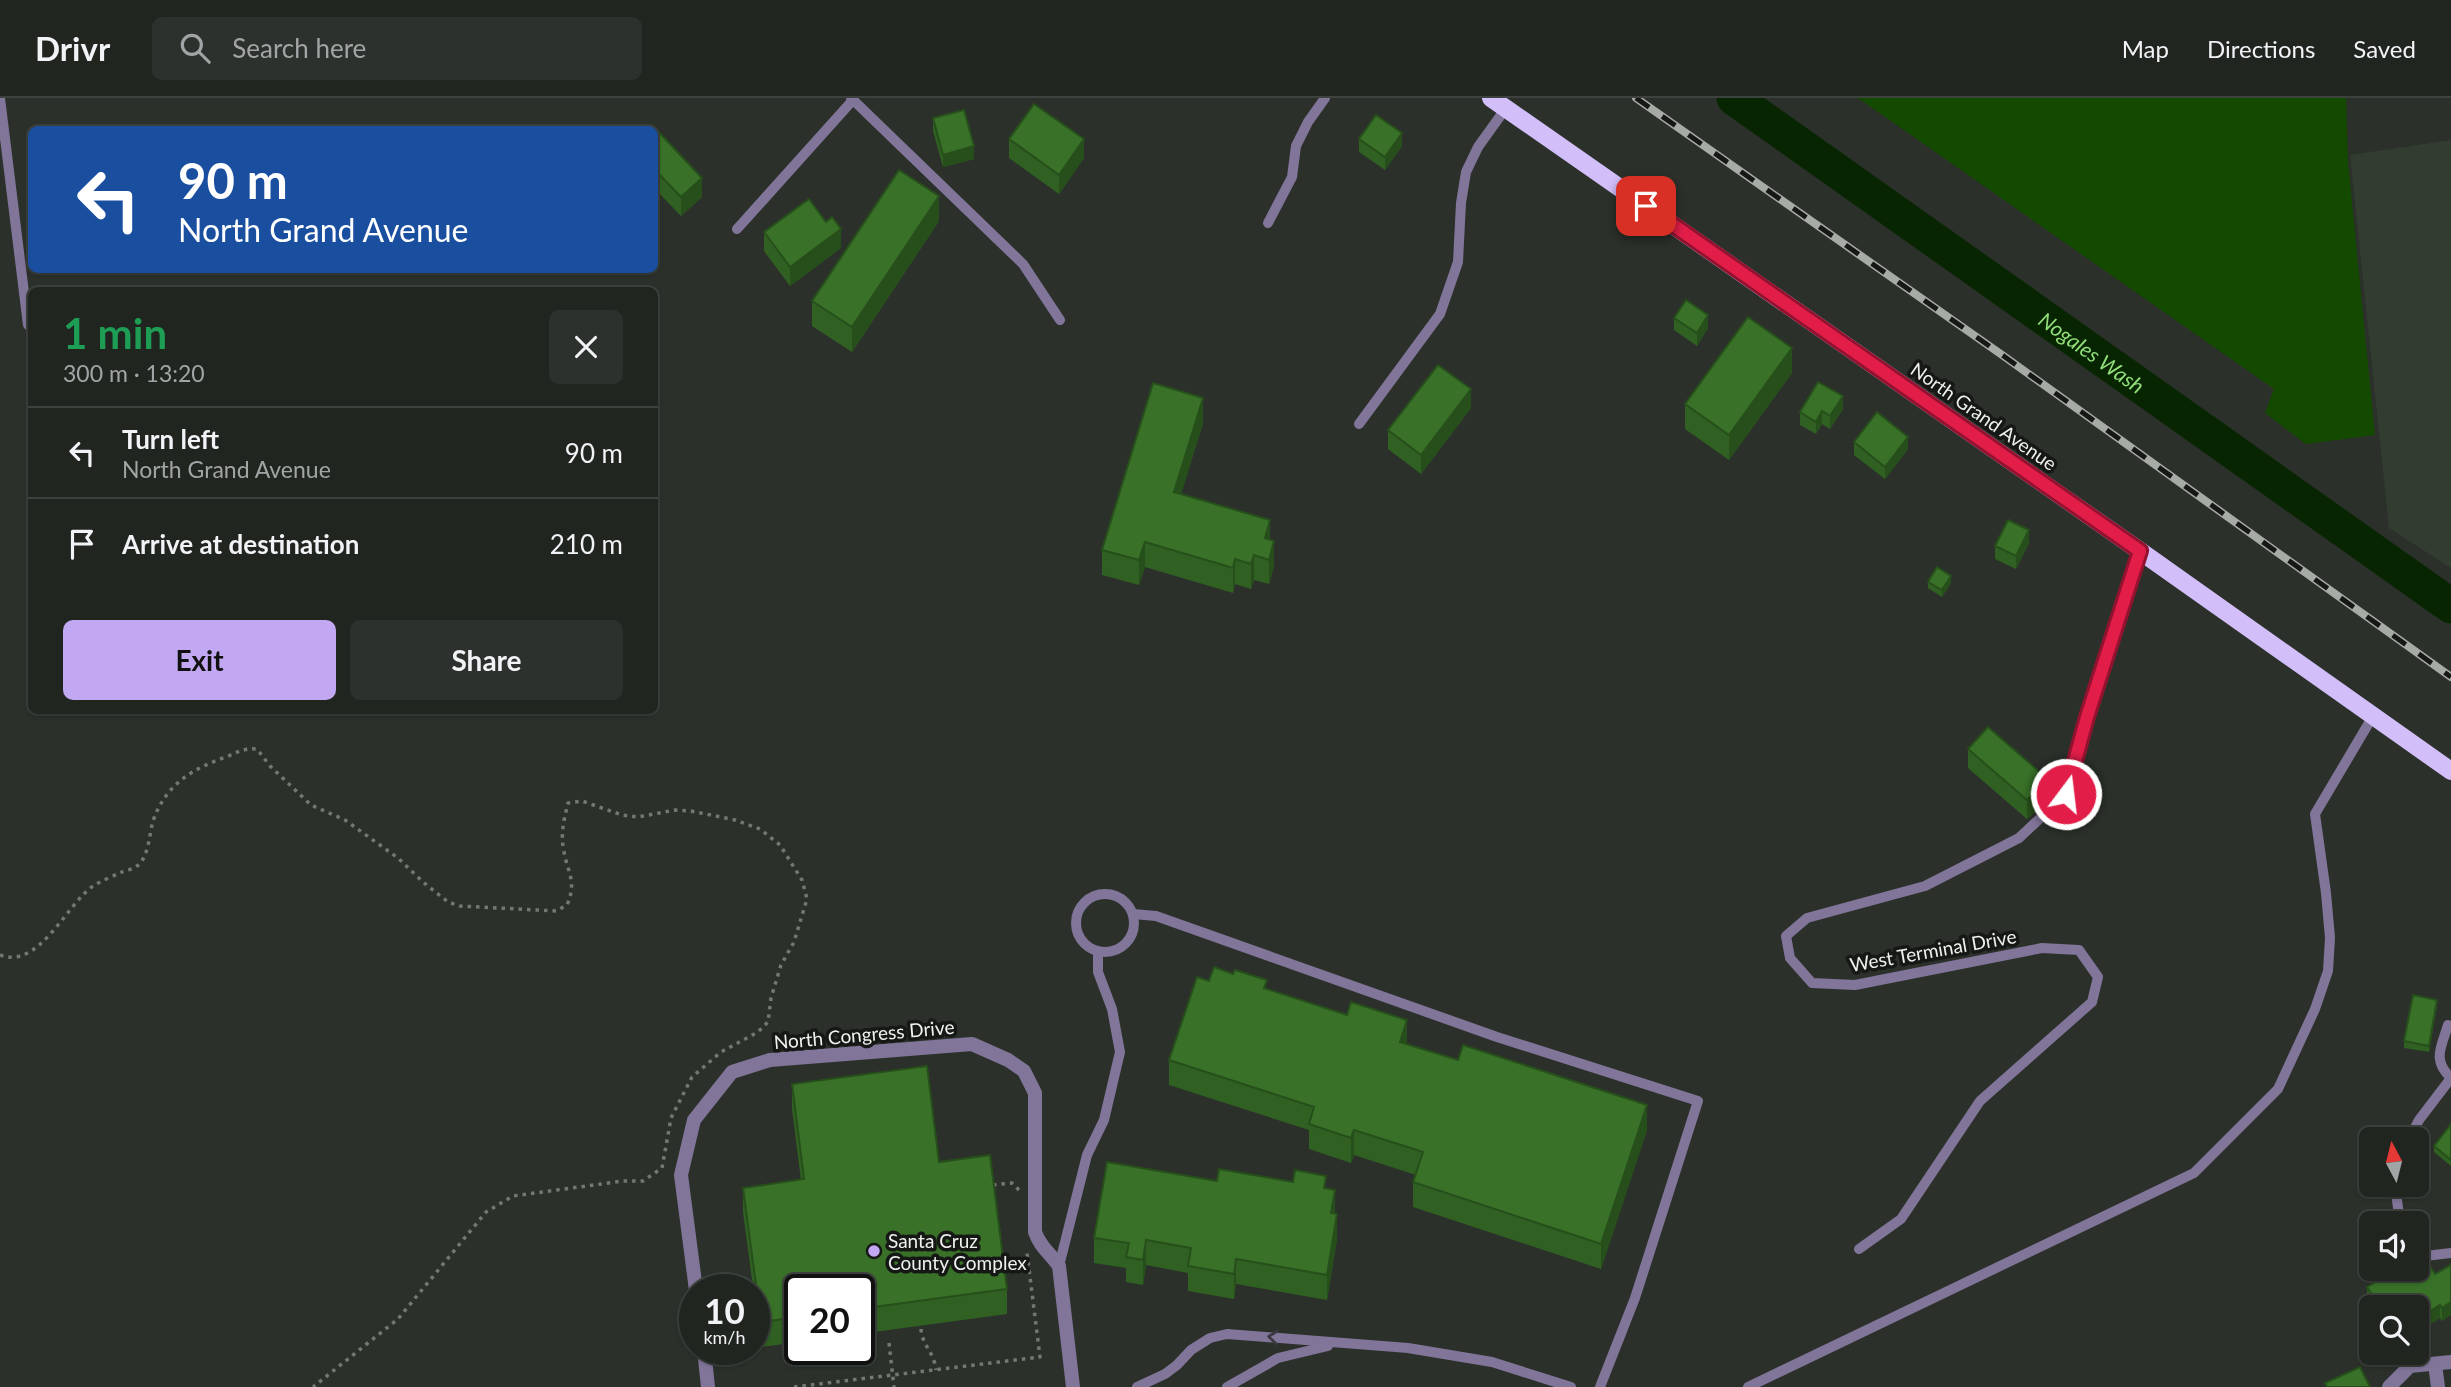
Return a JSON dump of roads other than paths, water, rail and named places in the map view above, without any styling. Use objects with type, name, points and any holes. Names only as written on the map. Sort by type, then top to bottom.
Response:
[{"type":"main road","name":"North Grand Avenue","points":[[1498,103],[2451,771]]},
{"type":"street","name":"North Congress Drive","points":[[694,1274],[681,1175],[694,1121],[732,1072],[770,1060],[972,1044],[1008,1060],[1024,1071],[1035,1093],[1035,1232],[1040,1246],[1059,1266]]},
{"type":"street","points":[[1059,1266],[1073,1387]]},
{"type":"street","points":[[2389,1387],[2410,1366],[2451,1362]]},
{"type":"street","points":[[2435,1364],[2438,1387]]},
{"type":"street","points":[[706,1365],[708,1387]]},
{"type":"lane","points":[[0,98],[28,325]]},
{"type":"lane","points":[[1268,223],[1292,177],[1296,146],[1308,122],[1325,98]]},
{"type":"lane","points":[[737,229],[852,99],[1023,264],[1060,320]]},
{"type":"lane","points":[[1359,424],[1440,314],[1458,262],[1461,203],[1466,172],[1498,103]]},
{"type":"lane","name":"West Terminal Drive","points":[[1859,1249],[1901,1219],[1980,1101],[2092,1002],[2098,977],[2079,950],[2042,948],[1855,985],[1812,983],[1790,958],[1786,936],[1807,918],[1925,886],[2019,838],[2066,794],[2087,717],[2140,551]]},
{"type":"lane","points":[[1748,1387],[2194,1173],[2278,1090],[2315,1009],[2328,971],[2330,938],[2315,814],[2373,716]]},
{"type":"lane","points":[[1104,893],[1122,899],[1133,914],[1133,931],[1124,946],[1107,953],[1098,952],[1082,942],[1077,934],[1076,914],[1080,906],[1095,895],[1104,893]]},
{"type":"lane","points":[[1133,914],[1156,916],[1497,1037],[1698,1101],[1635,1298],[1600,1387]]},
{"type":"lane","points":[[1059,1266],[1087,1155],[1104,1120],[1120,1052],[1112,1009],[1098,972],[1098,952]]},
{"type":"lane","points":[[2415,1127],[2451,1078],[2441,1068],[2439,1054],[2448,1025]]},
{"type":"lane","points":[[2429,1256],[2451,1253]]},
{"type":"lane","points":[[1137,1387],[1166,1374],[1191,1350],[1210,1338],[1227,1334],[1408,1348],[1492,1363],[1571,1387]]},
{"type":"lane","points":[[1227,1387],[1278,1358],[1294,1352],[1341,1344]]},
{"type":"waterway","name":"Nogales Wash","points":[[1734,98],[2451,606]]},
{"type":"railway","points":[[1636,98],[2005,357],[2451,677]]},
{"type":"place","name":"Santa Cruz County Complex","points":[[874,1251]]}]
